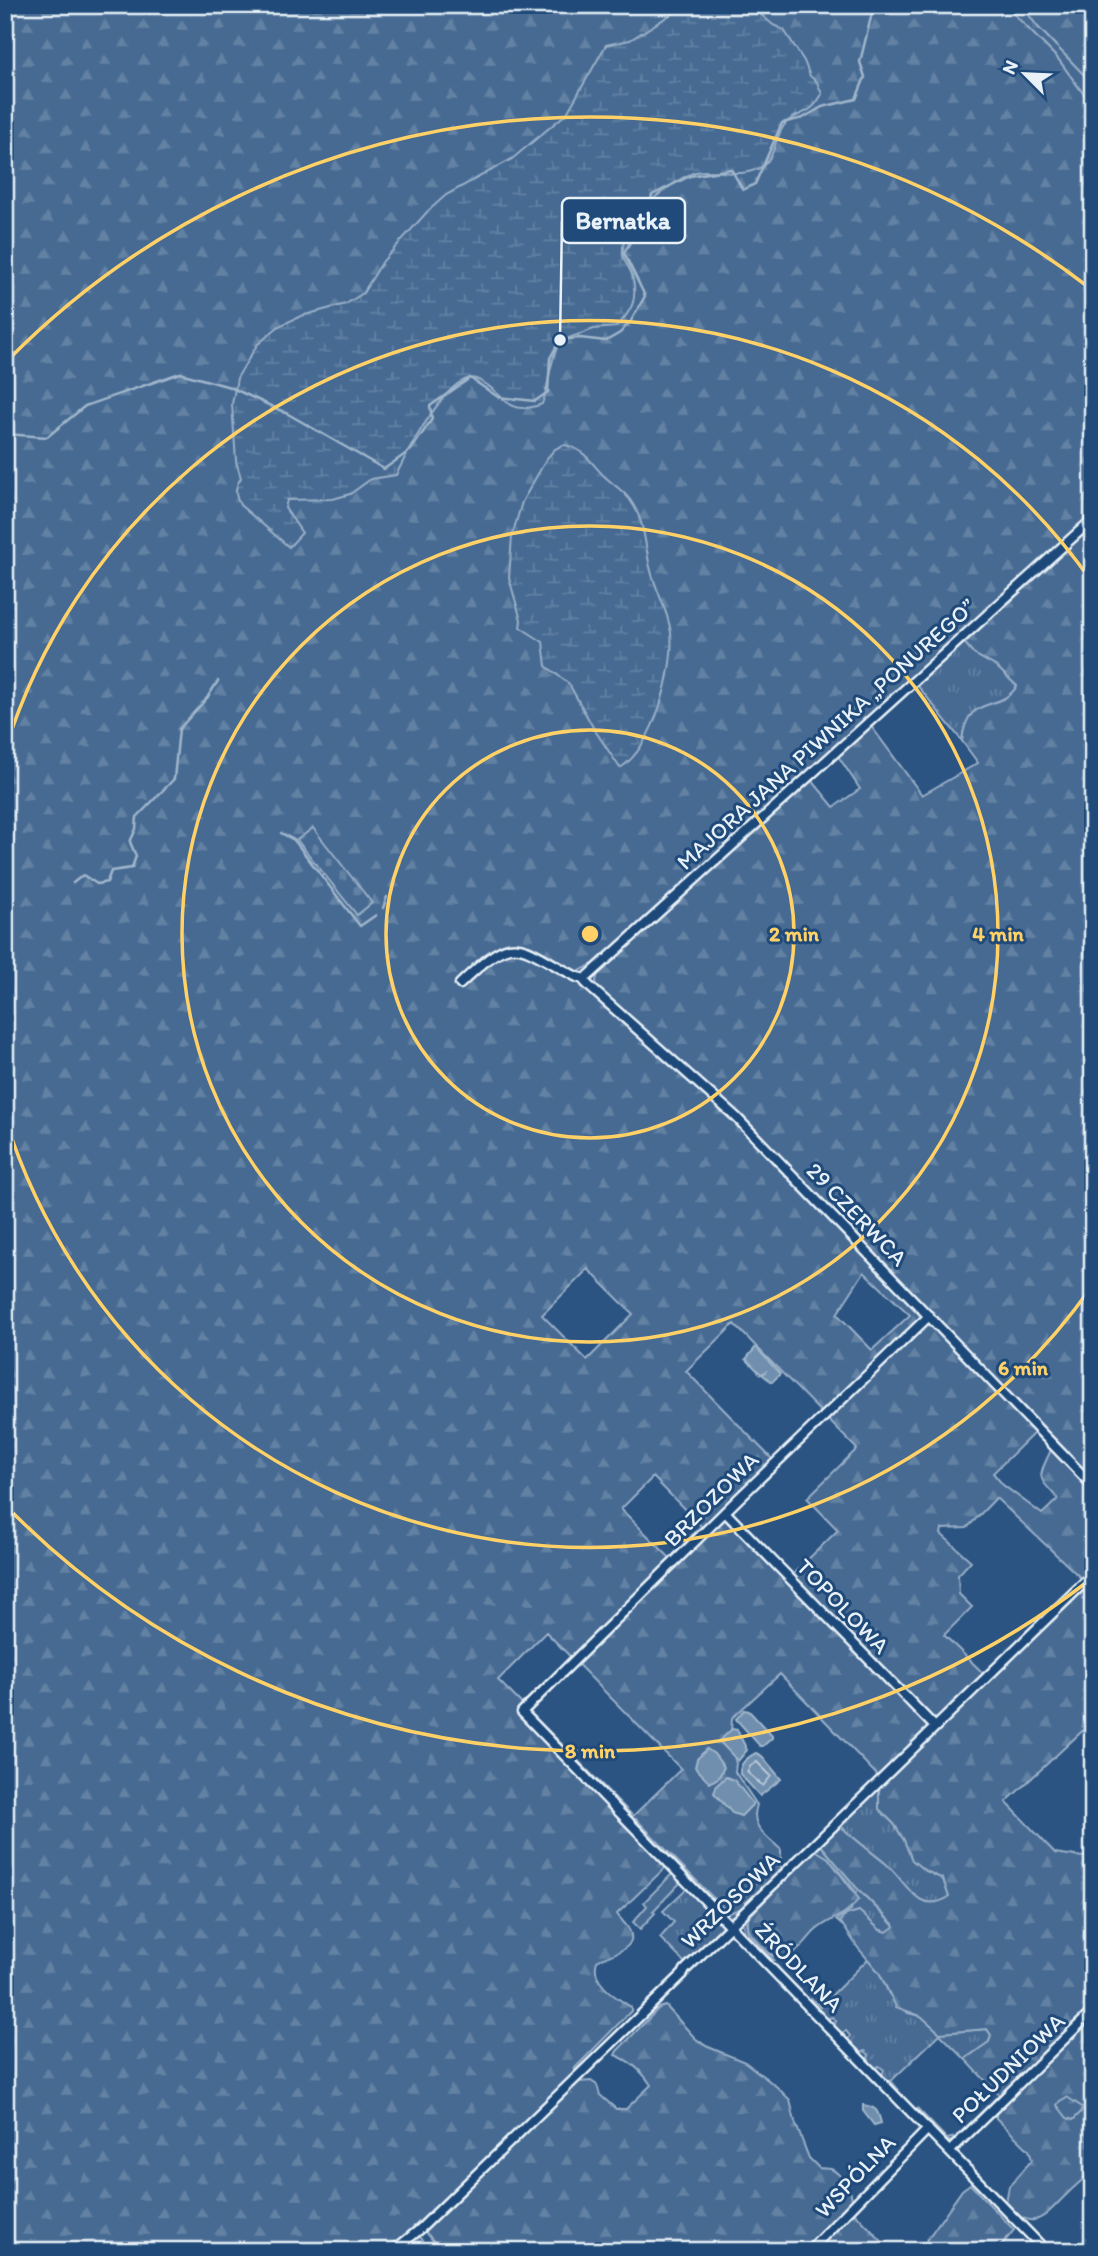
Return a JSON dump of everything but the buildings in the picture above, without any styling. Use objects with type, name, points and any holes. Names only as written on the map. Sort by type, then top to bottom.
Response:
[{"type":"street","name":"MAJORA JANA PIWNIKA „PONUREGO”","points":[[585,979],[1093,519]]},
{"type":"street","points":[[460,984],[491,955],[509,946],[530,951],[585,979]]},
{"type":"street","name":"29 CZERWCA","points":[[585,979],[591,988],[736,1117],[1093,1486]]},
{"type":"street","name":"BRZOZOWA","points":[[522,1712],[929,1316]]},
{"type":"street","name":"TOPOLOWA","points":[[725,1512],[935,1727]]},
{"type":"street","name":"WRZOSOWA","points":[[393,2251],[419,2230],[559,2096],[1093,1574]]},
{"type":"street","name":"ŹRÓDLANA","points":[[522,1712],[1046,2251]]},
{"type":"street","name":"POŁUDNIOWA","points":[[950,2151],[1093,2011]]},
{"type":"street","name":"WSPÓLNA","points":[[809,2251],[928,2129]]},
{"type":"green space","points":[[5,5],[1005,5],[1058,59],[1093,107],[1093,514],[593,964],[580,971],[563,973],[606,1007],[595,985],[598,973],[811,779],[834,807],[860,789],[838,756],[871,726],[922,795],[978,763],[962,741],[970,716],[977,709],[1002,700],[1017,686],[997,667],[974,654],[964,642],[1093,525],[1093,1721],[1006,1802],[1055,1853],[1083,1857],[1093,1854],[1093,2170],[1039,2219],[1024,2218],[1015,2213],[1006,2202],[1009,2186],[1032,2160],[1029,2150],[996,2118],[996,2113],[1026,2082],[1018,2078],[999,2095],[965,2059],[989,2042],[991,2035],[987,2029],[940,2033],[921,2016],[896,2007],[879,1972],[858,1948],[840,1921],[846,1915],[859,1911],[880,1930],[887,1932],[895,1926],[856,1887],[820,1844],[838,1824],[885,1863],[912,1894],[928,1902],[938,1902],[949,1897],[943,1879],[924,1870],[912,1860],[894,1824],[879,1809],[879,1777],[780,1674],[732,1718],[730,1744],[736,1763],[735,1772],[757,1805],[757,1825],[781,1850],[781,1870],[740,1909],[728,1913],[636,1819],[630,1825],[668,1865],[617,1914],[628,1928],[631,1941],[622,1950],[597,1961],[596,1969],[605,1988],[631,2007],[631,2011],[575,2068],[574,2075],[419,2223],[424,2228],[579,2082],[591,2081],[597,2085],[600,2095],[616,2109],[626,2109],[651,2085],[636,2067],[615,2055],[659,2008],[666,2006],[695,2038],[706,2046],[745,2062],[777,2087],[790,2100],[809,2158],[819,2168],[835,2171],[846,2183],[852,2203],[805,2251],[442,2251],[423,2229],[418,2234],[431,2251],[5,2251]],"holes":[[[588,1269],[633,1314],[587,1360],[542,1315]],[[864,1272],[910,1315],[872,1350],[837,1314]],[[734,1324],[857,1449],[807,1498],[838,1530],[788,1579],[721,1512],[774,1461],[686,1371]],[[1034,1433],[1051,1450],[1041,1477],[1058,1499],[1042,1514],[1003,1485],[993,1473]],[[653,1477],[701,1526],[670,1558],[621,1509]],[[996,1498],[1083,1580],[985,1675],[944,1635],[972,1607],[959,1594],[958,1575],[971,1561],[941,1534],[942,1529],[967,1528]],[[546,1632],[681,1769],[633,1816],[498,1680]]]},
{"type":"green space","points":[[686,5],[748,5],[773,25],[784,30],[804,61],[810,76],[817,82],[822,94],[817,102],[809,110],[786,123],[768,161],[756,170],[739,173],[704,171],[690,174],[666,189],[640,212],[627,232],[623,250],[634,283],[633,304],[616,327],[594,329],[560,341],[542,404],[520,408],[505,401],[493,389],[476,379],[465,380],[441,400],[396,475],[371,479],[350,494],[333,499],[287,500],[285,508],[302,533],[289,547],[240,505],[236,495],[241,478],[236,461],[232,404],[237,378],[257,345],[279,326],[301,316],[346,304],[363,293],[383,261],[446,195],[512,159],[567,113],[606,45],[630,40]]},
{"type":"green space","points":[[1005,5],[1022,5],[1037,26],[1093,84],[1093,107],[1058,59]]},
{"type":"green space","points":[[1022,5],[1093,5],[1093,84],[1037,26]]},
{"type":"green space","points":[[563,445],[570,446],[586,456],[634,506],[671,633],[665,687],[652,727],[632,758],[620,768],[569,684],[546,666],[543,642],[520,627],[521,620],[509,578],[512,536],[522,502],[547,458]]},
{"type":"green space","points":[[964,642],[974,654],[997,667],[1017,686],[1002,700],[977,709],[970,716],[962,741],[917,685]]},
{"type":"green space","points":[[313,828],[372,903],[357,915],[297,840]]},
{"type":"green space","points":[[879,1786],[879,1809],[894,1824],[912,1860],[924,1870],[943,1879],[949,1897],[938,1902],[920,1900],[885,1863],[838,1824]]},
{"type":"green space","points":[[636,1818],[728,1913],[763,1888],[781,1870],[783,1872],[737,1915],[729,1917],[634,1822]]},
{"type":"green space","points":[[820,1844],[856,1887],[895,1927],[887,1932],[880,1930],[859,1911],[846,1915],[840,1921],[843,1926],[836,1920],[851,1910],[856,1892],[828,1858],[815,1850]]},
{"type":"green space","points":[[815,1850],[828,1858],[859,1899],[848,1910],[814,1932],[795,1953],[785,1958],[777,1957],[768,1952],[751,1934],[748,1918]]},
{"type":"green space","points":[[675,1871],[683,1880],[653,1911],[655,1913],[640,1929],[633,1922],[647,1906],[644,1902]]},
{"type":"green space","points":[[787,1875],[791,1879],[746,1921],[748,1934],[772,1960],[745,1933],[742,1921]]},
{"type":"green space","points":[[690,1888],[724,1925],[684,1962],[660,1938],[674,1922],[663,1911]]},
{"type":"green space","points":[[868,1959],[879,1972],[889,1994],[908,2013],[921,2016],[940,2033],[987,2029],[991,2035],[989,2042],[965,2059],[940,2034],[891,2081],[898,2089],[895,2089],[882,2075],[884,2070],[879,2066],[875,2068],[867,2060],[869,2055],[865,2051],[860,2053],[848,2040],[850,2036],[846,2031],[841,2033],[834,2026],[836,2021],[832,2017],[827,2019],[810,2000],[811,1998],[820,2007]]},
{"type":"green space","points":[[999,2095],[1001,2097],[953,2142],[944,2140],[918,2112],[918,2109],[947,2139],[956,2137]]},
{"type":"green space","points":[[1067,2097],[1082,2107],[1073,2120],[1067,2118],[1057,2105]]},
{"type":"green space","points":[[970,2184],[1014,2230],[997,2251],[919,2251],[962,2190]]},
{"type":"green space","points":[[853,2211],[891,2251],[814,2251]]},
{"type":"water","points":[[756,1347],[780,1374],[772,1382],[763,1375],[765,1372],[761,1374],[746,1359]]},
{"type":"water","points":[[744,1710],[749,1711],[772,1736],[763,1746],[760,1746],[736,1719]]},
{"type":"water","points":[[732,1729],[737,1730],[747,1750],[738,1761],[719,1741]]},
{"type":"water","points":[[707,1749],[724,1767],[719,1777],[710,1783],[695,1767],[697,1759]]},
{"type":"water","points":[[756,1753],[762,1756],[781,1779],[760,1796],[740,1774],[743,1764]]},
{"type":"water","points":[[726,1777],[734,1780],[753,1804],[741,1816],[732,1813],[714,1793],[717,1785]]},
{"type":"water","points":[[863,2105],[876,2110],[881,2123],[874,2125],[863,2111]]},
{"type":"waterway","points":[[5,434],[47,437],[85,406],[180,373],[230,387],[288,414],[384,469],[411,450],[432,419],[430,406],[470,378],[498,397],[535,401],[548,392],[550,358],[560,340],[580,338],[606,341],[620,333],[631,321],[645,296],[624,253],[649,209],[652,195],[690,176],[731,169],[743,190],[755,184],[782,123],[803,118],[822,107],[856,99],[865,77],[860,62],[874,5]]},
{"type":"waterway","points":[[73,883],[83,875],[97,884],[107,882],[111,871],[132,868],[136,856],[130,842],[136,829],[137,817],[174,779],[179,729],[207,698],[218,681]]},
{"type":"waterway","points":[[281,833],[294,840],[360,926],[376,915]]},
{"type":"waterway","points":[[383,908],[387,897]]},
{"type":"place","name":"Bernatka","points":[[560,340]]}]
